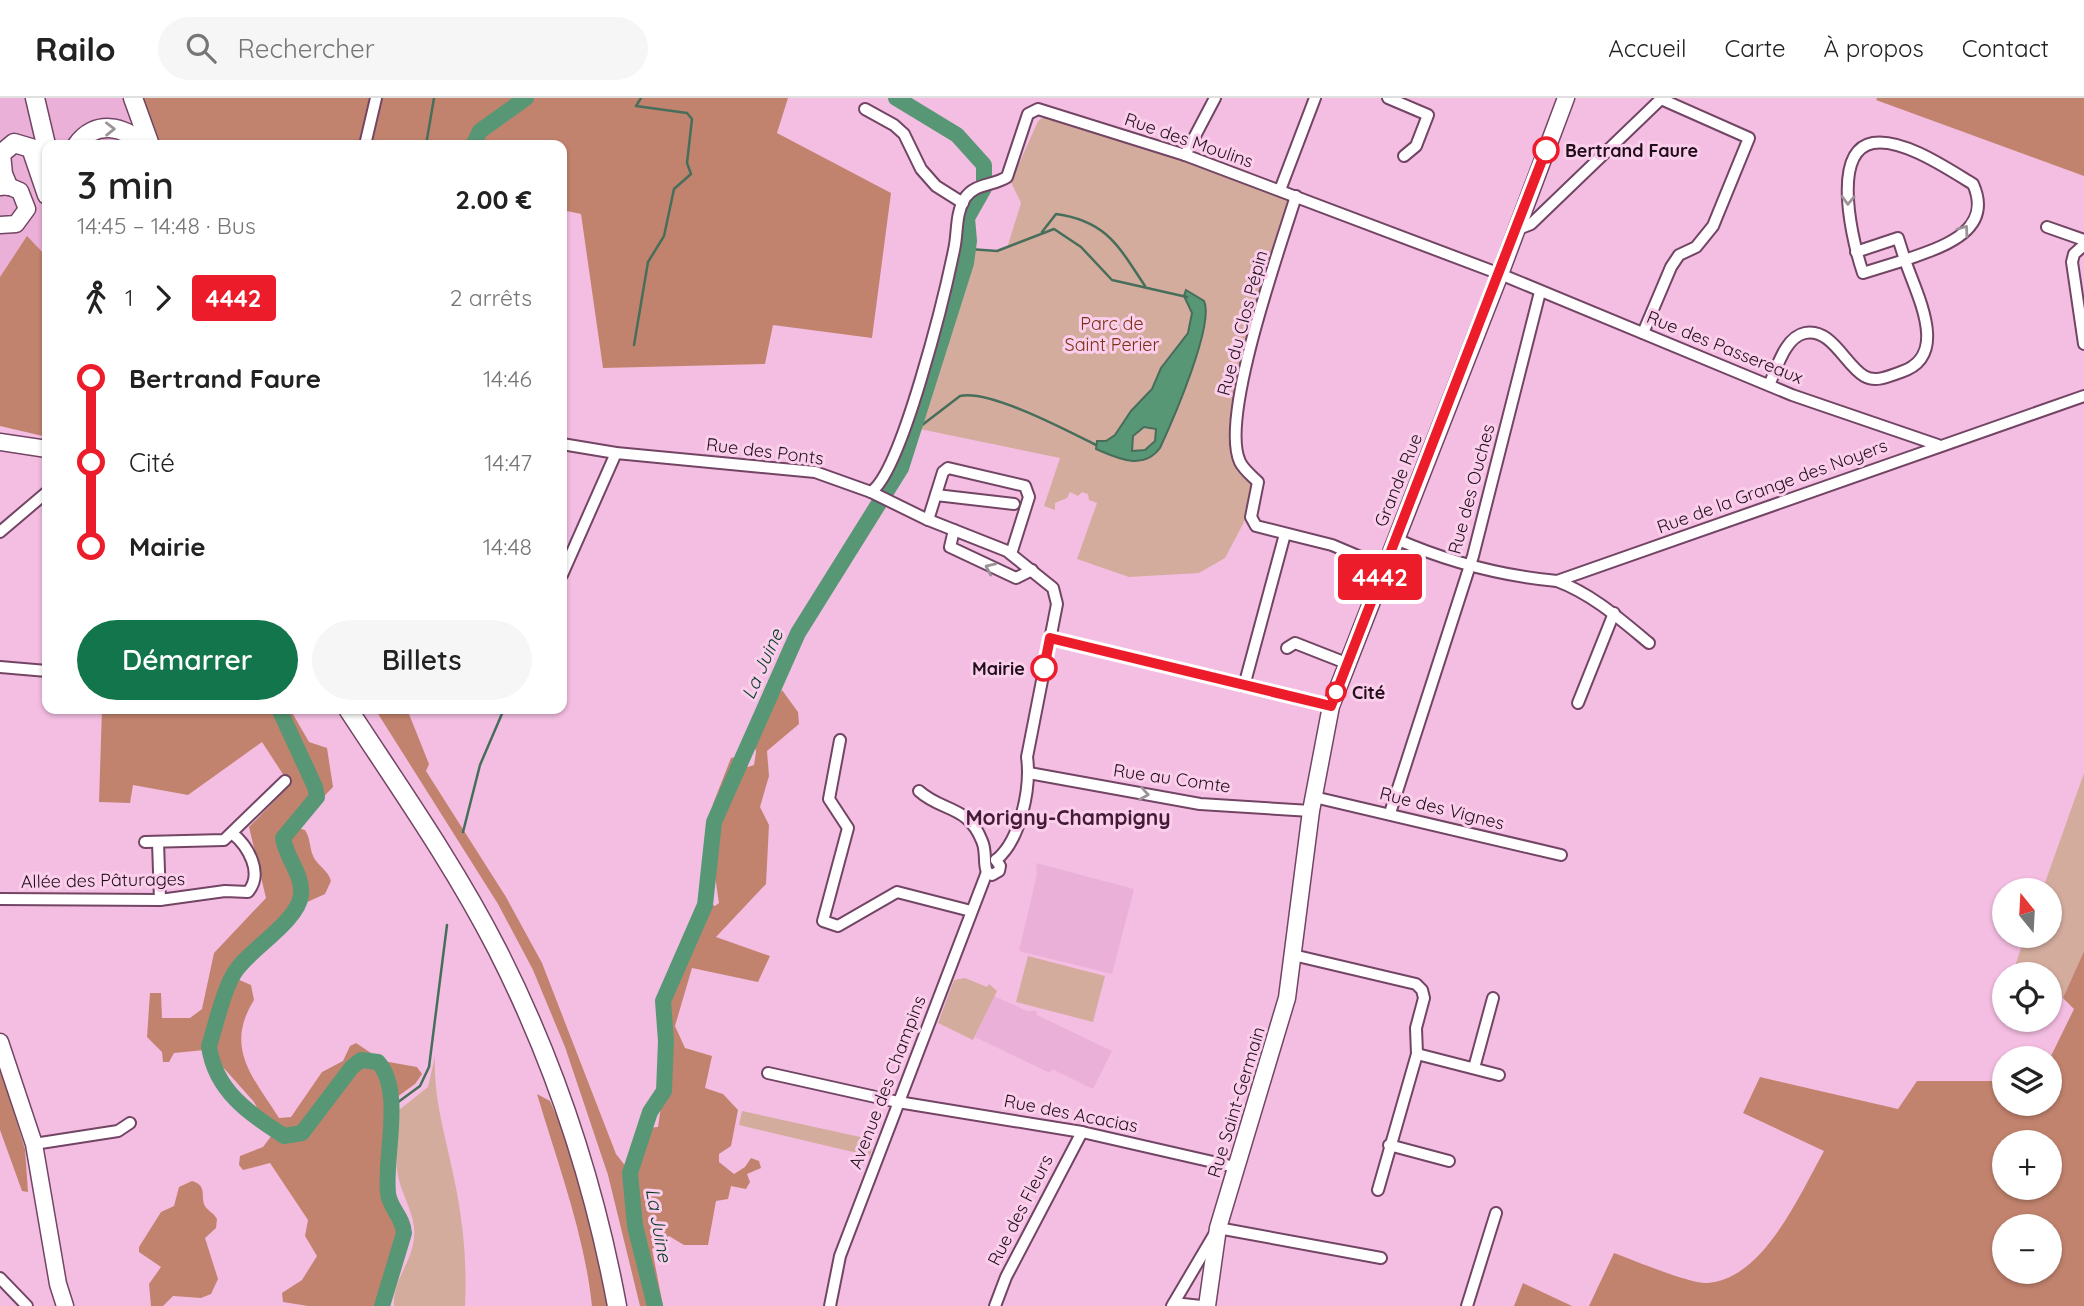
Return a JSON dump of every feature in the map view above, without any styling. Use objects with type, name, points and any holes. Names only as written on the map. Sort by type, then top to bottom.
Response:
[{"type":"main road","points":[[35,98],[45,140]]},
{"type":"main road","points":[[46,98],[56,140]]},
{"type":"main road","points":[[133,98],[148,140]]},
{"type":"main road","name":"Grande Rue","points":[[1298,908],[1331,706],[1566,98]]},
{"type":"main road","points":[[82,140],[89,134],[113,127],[125,130],[136,140]]},
{"type":"main road","points":[[1,229],[16,224],[27,209],[20,191],[4,187],[1,154],[14,143],[31,148],[42,180]]},
{"type":"main road","points":[[0,442],[42,448]]},
{"type":"main road","points":[[351,714],[453,870],[497,948],[542,1044],[578,1144],[600,1225],[617,1306]]},
{"type":"main road","points":[[365,714],[461,863],[505,941],[551,1038],[588,1140],[611,1221],[628,1306]]},
{"type":"main road","name":"Rue Saint-Germain","points":[[1207,1306],[1218,1228],[1282,1020],[1298,908]]},
{"type":"main road","points":[[0,1042],[34,1144],[58,1284],[65,1306]]},
{"type":"main road","points":[[57,1306],[58,1284]]},
{"type":"street","points":[[366,140],[376,98]]},
{"type":"street","points":[[1185,155],[1215,98]]},
{"type":"street","points":[[1280,190],[1315,98]]},
{"type":"street","points":[[1388,98],[1428,114],[1416,146],[1404,156]]},
{"type":"street","points":[[1516,229],[1531,224],[1661,99],[1749,138],[1713,226],[1696,247],[1679,255],[1671,267],[1643,333]]},
{"type":"street","points":[[865,109],[894,125],[904,135],[921,169],[936,186],[963,203],[955,248],[904,432],[892,466],[873,493]]},
{"type":"street","name":"Rue des Moulins","points":[[963,203],[984,185],[1007,177],[1028,114],[1038,109],[1185,155],[1500,274]]},
{"type":"street","points":[[1874,142],[1929,157],[1973,184],[1976,193],[1975,213],[1965,232],[1954,242],[1905,260],[1863,273],[1856,252],[1848,215],[1853,163],[1865,146],[1874,142]]},
{"type":"street","name":"Rue du Clos Pépin","points":[[1296,197],[1239,394],[1237,431],[1240,462],[1258,482],[1253,522],[1256,526],[1332,545],[1384,567]]},
{"type":"street","points":[[2047,227],[2084,242],[2074,254],[2072,262],[2084,344]]},
{"type":"street","points":[[1769,384],[1791,340],[1804,333],[1817,334],[1827,339],[1863,376],[1873,379],[1912,369],[1923,358],[1929,343],[1927,326],[1898,239],[1856,252]]},
{"type":"street","name":"Rue des Passereaux","points":[[1500,274],[1879,427],[1938,445]]},
{"type":"street","name":"Rue des Ouches","points":[[1390,813],[1469,564],[1540,292]]},
{"type":"street","name":"Rue de la Grange des Noyers","points":[[1396,539],[1469,564],[1527,578],[1558,581],[1938,445],[2084,397]]},
{"type":"street","name":"Rue des Ponts","points":[[567,445],[616,453],[815,472],[873,493],[928,520],[1011,554],[1052,588]]},
{"type":"street","points":[[567,564],[616,453]]},
{"type":"street","points":[[928,520],[943,472],[952,467],[1026,486],[1029,497],[1011,554]]},
{"type":"street","points":[[936,495],[1014,504]]},
{"type":"street","points":[[0,532],[42,496]]},
{"type":"street","points":[[954,530],[950,547],[963,556],[1016,578],[1032,570]]},
{"type":"street","points":[[1244,685],[1285,534]]},
{"type":"street","points":[[1558,581],[1575,588],[1614,613],[1649,643]]},
{"type":"street","name":"Avenue des Champins","points":[[830,1306],[840,1256],[971,911],[990,864],[1011,844],[1029,773],[1027,757],[1057,604],[1052,588]]},
{"type":"street","points":[[1578,703],[1614,613]]},
{"type":"street","points":[[1050,638],[1331,706]]},
{"type":"street","points":[[1287,648],[1295,643],[1346,663]]},
{"type":"street","points":[[0,667],[42,671]]},
{"type":"street","points":[[840,740],[829,799],[848,828],[823,921],[838,926],[897,892],[971,911]]},
{"type":"street","name":"Rue au Comte","points":[[1029,773],[1200,804],[1313,804]]},
{"type":"street","points":[[145,842],[224,840],[285,781]]},
{"type":"street","points":[[919,791],[928,800],[964,814],[982,839],[990,864]]},
{"type":"street","name":"Rue des Vignes","points":[[1313,804],[1390,813],[1561,855]]},
{"type":"street","name":"Allée des Pâturages","points":[[0,899],[160,900],[225,891],[248,892],[254,885],[255,870],[244,843],[232,833]]},
{"type":"street","points":[[158,842],[160,900]]},
{"type":"street","points":[[1293,955],[1416,984],[1424,998],[1416,1028],[1417,1054],[1377,1190]]},
{"type":"street","points":[[1474,1068],[1493,998]]},
{"type":"street","points":[[1417,1054],[1499,1075]]},
{"type":"street","name":"Rue des Acacias","points":[[768,1073],[898,1102],[1082,1132],[1236,1167]]},
{"type":"street","points":[[34,1144],[118,1131],[130,1123]]},
{"type":"street","name":"Rue des Fleurs","points":[[995,1306],[1006,1276],[1082,1132]]},
{"type":"street","points":[[1389,1145],[1449,1161]]},
{"type":"street","points":[[1467,1306],[1496,1213]]},
{"type":"street","points":[[1201,1306],[1173,1304],[1218,1228],[1381,1258]]},
{"type":"street","points":[[0,1278],[27,1306]]},
{"type":"shaded area","points":[[0,98],[140,98],[146,140],[42,140],[42,252],[27,237],[0,277]]},
{"type":"shaded area","points":[[140,98],[788,98],[777,133],[891,193],[872,338],[773,325],[765,364],[603,368],[581,214],[567,211],[567,140],[146,140]]},
{"type":"shaded area","points":[[2084,98],[2084,176],[1876,100]]},
{"type":"shaded area","points":[[27,236],[42,252],[42,436],[0,426],[0,277]]},
{"type":"shaded area","points":[[1186,290],[1204,301],[1206,313],[1191,373],[1160,448],[1153,455],[1138,461],[1121,459],[1096,449],[1097,441],[1106,441],[1115,435],[1131,411],[1152,389],[1161,368],[1188,333],[1192,313],[1184,296]],"holes":[[[1144,427],[1156,429],[1155,441],[1145,450],[1132,451],[1133,436]]]},
{"type":"shaded area","points":[[782,690],[798,712],[799,724],[767,751],[769,776],[760,807],[769,825],[766,884],[716,937],[770,956],[758,982],[692,968],[675,1026],[685,1048],[712,1056],[705,1088],[723,1094],[738,1110],[731,1146],[719,1154],[719,1162],[734,1174],[745,1167],[751,1158],[759,1161],[761,1168],[747,1174],[750,1182],[746,1189],[731,1186],[728,1199],[716,1201],[708,1245],[684,1245],[669,1236],[652,1249],[663,1306],[640,1306],[608,1175],[565,1047],[533,970],[498,904],[378,714],[409,714],[429,764],[426,771],[506,897],[542,963],[616,1154],[627,1168],[638,1155],[648,1128],[658,1127],[662,1100],[670,1082],[666,1005],[683,961],[681,949],[699,905],[703,900],[715,906],[719,903],[708,830],[713,804],[731,758],[736,757],[748,767],[754,765],[756,752],[751,726]]},
{"type":"shaded area","points":[[102,714],[293,714],[309,742],[327,748],[333,787],[294,827],[305,830],[314,858],[331,881],[325,894],[303,904],[294,918],[242,967],[235,978],[251,985],[254,1000],[245,1017],[242,1033],[246,1062],[279,1118],[291,1117],[322,1072],[343,1061],[350,1046],[356,1043],[383,1061],[417,1067],[422,1074],[415,1084],[386,1105],[385,1192],[399,1227],[400,1238],[377,1306],[308,1306],[283,1302],[282,1293],[302,1280],[317,1256],[305,1236],[308,1220],[270,1163],[243,1170],[239,1165],[240,1156],[263,1147],[272,1135],[254,1102],[222,1066],[215,1049],[174,1053],[169,1062],[163,1062],[162,1052],[147,1037],[150,993],[161,993],[162,1018],[190,1018],[202,1009],[214,953],[266,898],[249,827],[290,785],[262,742],[188,795],[133,785],[130,803],[99,802]]},
{"type":"shaded area","points":[[1036,863],[1134,889],[1112,974],[1019,951],[1037,874]]},
{"type":"shaded area","points":[[2084,951],[2084,1306],[1589,1306],[1614,1253],[1675,1276],[1707,1283],[1727,1278],[1746,1267],[1778,1232],[1824,1151],[1743,1113],[1760,1077],[1898,1109],[1917,1081],[1992,1081],[1992,1116],[2062,1116],[2062,1046],[2056,1046],[2074,1009],[2063,998]]},
{"type":"shaded area","points":[[994,996],[1027,1011],[1036,1011],[1037,1015],[1112,1051],[1093,1089],[1052,1069],[1050,1073],[975,1037]]},
{"type":"shaded area","points":[[0,1067],[25,1149],[28,1192],[22,1191],[0,1130]]},
{"type":"shaded area","points":[[537,1094],[550,1101],[575,1158],[608,1306],[592,1306],[577,1225]]},
{"type":"shaded area","points":[[192,1181],[200,1186],[205,1206],[217,1219],[216,1228],[205,1238],[218,1279],[211,1294],[201,1298],[173,1296],[163,1306],[151,1306],[149,1284],[161,1267],[139,1252],[139,1247],[161,1212],[174,1206],[179,1187]]},
{"type":"shaded area","points":[[1523,1283],[1572,1306],[1514,1306]]},
{"type":"green space","name":"Parc de Saint Perier","points":[[1045,116],[1212,170],[1290,199],[1271,264],[1234,447],[1255,486],[1244,522],[1225,558],[1199,573],[1129,577],[1077,559],[1097,503],[1089,500],[1088,494],[1082,492],[1078,496],[1070,492],[1067,498],[1055,503],[1055,510],[1044,506],[1060,458],[910,427],[957,262],[969,249],[991,252],[1007,248],[1021,203],[1011,182],[1038,121]]},
{"type":"green space","points":[[2084,773],[2084,951],[2063,998],[2062,962],[2016,962],[2021,948],[2062,948],[2062,878],[2047,878]]},
{"type":"green space","points":[[1028,956],[1105,976],[1093,1022],[1016,1002]]},
{"type":"green space","points":[[965,978],[987,987],[989,984],[997,991],[973,1040],[938,1023],[954,980]]},
{"type":"green space","points":[[435,1056],[436,1091],[461,1221],[465,1306],[394,1306],[396,1289],[414,1238],[411,1213],[397,1170],[399,1110],[428,1087]]},
{"type":"green space","points":[[742,1111],[874,1140],[870,1156],[739,1125]]},
{"type":"waterway","points":[[427,140],[434,98]]},
{"type":"waterway","points":[[476,140],[480,131],[526,98]]},
{"type":"waterway","points":[[634,345],[648,262],[664,236],[674,189],[691,174],[687,163],[692,119],[687,113],[636,106],[641,98]]},
{"type":"waterway","name":"La Juine","points":[[655,1306],[635,1226],[630,1173],[650,1112],[664,1091],[666,1041],[663,1001],[705,905],[714,822],[798,633],[901,468],[966,263],[969,241],[967,218],[984,188],[984,165],[957,135],[896,98]]},
{"type":"waterway","points":[[1042,232],[1056,214],[1088,223],[1110,238],[1145,286]]},
{"type":"waterway","points":[[969,249],[997,251],[1054,229],[1081,247],[1112,280],[1187,297]]},
{"type":"waterway","points":[[913,432],[960,396],[973,396],[1008,405],[1096,445]]},
{"type":"waterway","points":[[281,714],[315,787],[317,797],[283,838],[297,873],[301,895],[292,915],[232,976],[209,1046],[218,1076],[226,1088],[258,1119],[284,1136],[302,1133],[352,1067],[361,1060],[378,1062],[386,1074],[392,1106],[388,1193],[404,1233],[382,1306]]},
{"type":"waterway","points":[[463,832],[480,765],[502,714]]},
{"type":"waterway","points":[[390,1108],[420,1086],[429,1067],[447,925]]},
{"type":"bus line","name":"4442","points":[[1044,668],[1050,638],[1331,706],[1546,150]]},
{"type":"place","name":"Bertrand Faure","points":[[1546,150]]},
{"type":"place","name":"Mairie","points":[[1044,668]]},
{"type":"place","name":"Cité","points":[[1336,692]]},
{"type":"district","name":"Morigny-Champigny","points":[[1068,817]]}]
